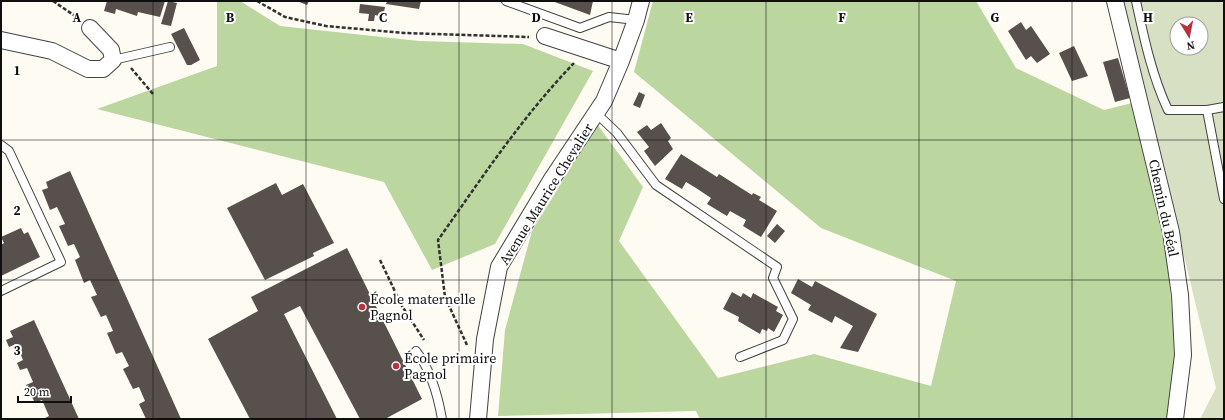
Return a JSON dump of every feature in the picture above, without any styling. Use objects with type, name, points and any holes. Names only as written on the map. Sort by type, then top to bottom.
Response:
[{"type":"street","name":"Avenue Maurice Chevalier","points":[[478,419],[485,339],[499,268],[552,179],[604,101],[622,61],[641,1]]},
{"type":"street","name":"Chemin du Béal","points":[[1115,1],[1171,232],[1179,287],[1183,355],[1175,419]]},
{"type":"street","points":[[1,40],[52,51],[88,69],[103,69],[118,59],[90,28]]},
{"type":"street","points":[[545,36],[622,61]]},
{"type":"lane","points":[[506,1],[580,28],[609,17],[636,20]]},
{"type":"lane","points":[[1136,1],[1146,49],[1161,96],[1168,110],[1207,110],[1224,107]]},
{"type":"lane","points":[[118,59],[170,47]]},
{"type":"lane","points":[[1207,110],[1224,199]]},
{"type":"lane","points":[[596,113],[617,133],[656,185],[777,267],[773,278],[793,319],[783,340],[740,356]]},
{"type":"lane","points":[[1,145],[9,151],[61,262],[1,291]]},
{"type":"lane","points":[[416,351],[422,358],[438,396],[442,419]]},
{"type":"path","points":[[54,1],[90,28]]},
{"type":"path","points":[[257,1],[285,17],[326,26],[404,33],[545,36]]},
{"type":"path","points":[[468,346],[445,297],[438,240],[512,136],[554,84],[579,58]]},
{"type":"path","points":[[118,59],[153,94]]},
{"type":"path","points":[[380,260],[402,306],[427,346],[426,353],[422,358]]},
{"type":"green space","points":[[217,1],[240,1],[280,26],[419,41],[523,44],[593,71],[495,244],[432,270],[384,182],[97,109],[217,66]]},
{"type":"green space","points":[[653,1],[976,1],[1016,68],[1104,110],[1132,103],[1155,196],[1170,291],[1174,355],[1169,419],[700,419],[696,411],[498,416],[505,330],[532,231],[597,124],[643,187],[619,241],[718,378],[814,354],[931,386],[956,281],[821,228],[634,72]]},
{"type":"green space","points":[[1122,1],[1224,1],[1224,419],[1200,419],[1216,388]]},
{"type":"building","points":[[107,1],[165,1],[160,17],[138,12],[137,16],[116,9],[115,14],[104,11]]},
{"type":"building","points":[[168,1],[177,3],[171,26],[161,24]]},
{"type":"building","points":[[297,1],[309,1],[307,5]]},
{"type":"building","points":[[387,1],[421,1],[419,9],[386,4]]},
{"type":"building","points":[[552,1],[593,1],[590,15]]},
{"type":"building","points":[[360,4],[385,7],[383,17],[375,15],[374,21],[368,21],[369,14],[359,13]]},
{"type":"building","points":[[1021,22],[1026,30],[1031,26],[1050,54],[1037,63],[1031,56],[1026,60],[1008,31]]},
{"type":"building","points":[[184,28],[200,60],[191,65],[187,65],[171,34]]},
{"type":"building","points":[[1074,46],[1088,76],[1072,81],[1059,53]]},
{"type":"building","points":[[1118,58],[1130,98],[1115,102],[1103,62]]},
{"type":"building","points":[[639,92],[645,95],[640,108],[633,105]]},
{"type":"building","points":[[661,123],[671,138],[668,141],[673,149],[655,166],[644,151],[649,147],[637,132],[647,125],[651,130]]},
{"type":"building","points":[[681,154],[717,177],[719,174],[752,195],[753,193],[761,197],[759,200],[777,211],[761,237],[743,226],[746,220],[730,211],[727,216],[707,204],[711,198],[696,188],[686,182],[682,189],[665,179]]},
{"type":"building","points":[[70,171],[181,419],[146,419],[139,404],[145,401],[139,387],[133,389],[123,369],[129,366],[122,352],[116,354],[107,333],[113,331],[106,315],[101,317],[91,297],[97,295],[90,280],[84,283],[75,260],[80,257],[74,244],[68,246],[59,226],[65,224],[57,207],[50,210],[42,190],[48,188],[46,182]]},
{"type":"building","points":[[276,183],[282,195],[303,184],[334,243],[313,253],[314,256],[265,280],[227,208]]},
{"type":"building","points":[[777,224],[785,231],[775,243],[767,236]]},
{"type":"building","points":[[21,228],[24,234],[28,232],[40,257],[1,276],[1,245],[4,243],[1,237]]},
{"type":"building","points":[[347,248],[422,399],[385,419],[360,419],[300,306],[284,314],[337,419],[250,419],[208,339],[258,311],[251,297]]},
{"type":"building","points":[[798,279],[812,287],[815,281],[877,314],[858,352],[840,348],[853,326],[835,316],[832,323],[808,310],[811,305],[791,293]]},
{"type":"building","points":[[732,292],[741,297],[743,293],[751,298],[753,293],[778,307],[776,311],[783,315],[774,332],[768,328],[767,331],[762,329],[760,334],[738,321],[739,317],[723,309]]},
{"type":"building","points":[[34,320],[79,419],[43,419],[49,416],[42,400],[35,403],[26,385],[33,382],[27,368],[20,370],[17,363],[23,360],[16,344],[9,347],[6,340],[13,337],[10,331]]},
{"type":"place","name":"École maternelle Pagnol","points":[[362,307]]},
{"type":"place","name":"École primaire Pagnol","points":[[396,366]]}]
